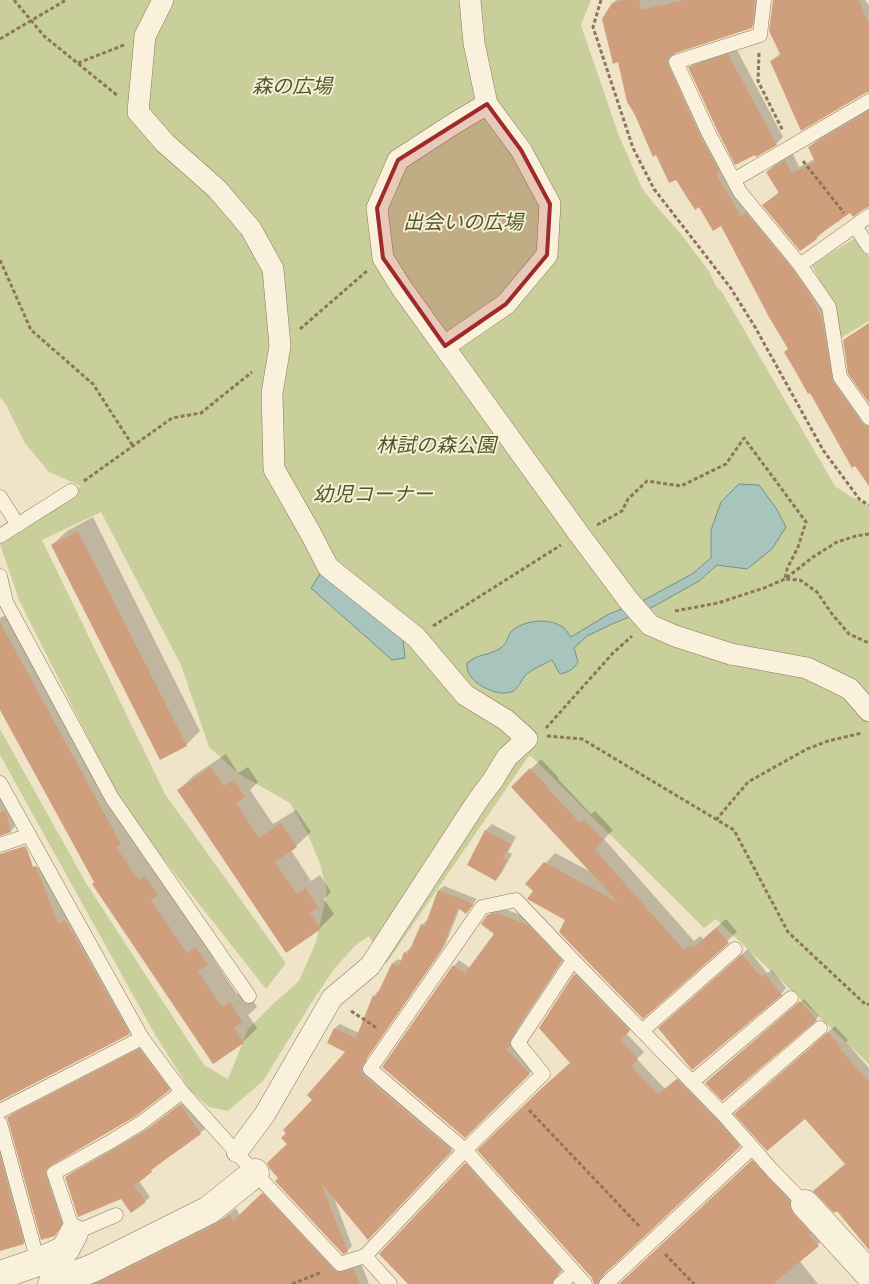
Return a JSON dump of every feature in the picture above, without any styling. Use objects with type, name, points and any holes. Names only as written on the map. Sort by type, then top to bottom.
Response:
[{"type":"street","points":[[163,0],[145,36],[138,112],[165,143],[217,188],[251,229],[273,269],[280,346],[272,393],[274,469],[328,566],[416,637],[465,695],[506,720],[527,739],[507,757],[370,966],[332,998],[265,1114],[237,1152]]},
{"type":"street","points":[[445,346],[506,304],[547,255],[550,204],[521,150],[487,104],[474,43],[470,0]]},
{"type":"street","points":[[487,104],[398,160],[377,208],[383,258],[401,287],[629,601],[650,624],[675,636],[731,654],[806,668],[850,689],[869,711]]},
{"type":"street","points":[[0,1275],[46,1277],[93,1268],[209,1210],[254,1173]]},
{"type":"street","points":[[804,1204],[869,1274]]},
{"type":"street","points":[[46,1277],[65,1250],[74,1233]]},
{"type":"lane","points":[[764,0],[760,35],[676,62],[709,134],[740,192],[800,265],[829,307],[840,377],[869,418]]},
{"type":"lane","points":[[734,180],[869,101]]},
{"type":"lane","points":[[800,265],[869,216]]},
{"type":"lane","points":[[855,226],[869,247]]},
{"type":"lane","points":[[0,536],[71,491]]},
{"type":"lane","points":[[0,497],[18,525]]},
{"type":"lane","points":[[0,576],[6,602],[112,798],[249,996]]},
{"type":"lane","points":[[0,783],[142,1038],[182,1092],[254,1173],[340,1264],[366,1256],[465,1150],[543,1074],[518,1043],[573,960]]},
{"type":"lane","points":[[0,845],[29,835]]},
{"type":"lane","points":[[585,1284],[465,1150],[370,1069],[482,907],[516,900],[722,1113],[804,1204]]},
{"type":"lane","points":[[642,1031],[735,949]]},
{"type":"lane","points":[[692,1082],[791,998]]},
{"type":"lane","points":[[722,1113],[820,1028]]},
{"type":"lane","points":[[0,1111],[142,1038]]},
{"type":"lane","points":[[116,1215],[74,1233],[54,1173],[141,1123],[182,1092]]},
{"type":"lane","points":[[0,1123],[46,1277]]},
{"type":"lane","points":[[606,1284],[752,1148]]},
{"type":"lane","points":[[366,1256],[390,1284]]},
{"type":"lane","points":[[560,1284],[574,1272]]},
{"type":"path","points":[[14,0],[44,36],[138,112]]},
{"type":"path","points":[[0,39],[66,0]]},
{"type":"path","points":[[601,0],[593,27],[633,148],[654,190],[730,287],[755,327],[823,450],[860,500],[869,505]]},
{"type":"path","points":[[78,63],[145,36]]},
{"type":"path","points":[[71,491],[172,418],[201,413],[244,379],[383,258]]},
{"type":"path","points":[[0,260],[31,330],[93,384],[133,446]]},
{"type":"path","points":[[416,637],[580,534],[622,511],[628,499],[647,481],[681,486],[726,464],[744,438],[806,522],[798,547],[786,569],[785,579],[800,580],[817,592],[849,634],[869,643]]},
{"type":"path","points":[[716,820],[748,782],[807,749],[828,741],[869,731]]},
{"type":"path","points":[[538,736],[582,739],[734,830],[788,932],[866,1005],[869,1004]]},
{"type":"path","points":[[332,998],[392,1038]]},
{"type":"path","points":[[518,1098],[694,1284]]},
{"type":"path","points":[[292,1284],[340,1264]]},
{"type":"highlighted area","points":[[487,104],[521,150],[550,204],[547,255],[506,304],[445,346],[383,258],[377,208],[398,160]]},
{"type":"green space","name":"林試の森公園","points":[[0,0],[591,0],[581,25],[619,136],[642,188],[709,271],[716,286],[722,292],[835,486],[869,506],[869,1064],[716,919],[704,928],[531,756],[528,757],[386,964],[369,936],[356,945],[334,969],[263,1081],[228,1111],[209,1107],[190,1090],[154,1033],[0,755],[0,729],[86,883],[204,1065],[228,1079],[248,1029],[299,981],[316,942],[327,892],[320,864],[307,832],[290,803],[239,774],[209,747],[181,665],[101,512],[42,540],[165,794],[286,963],[266,989],[124,809],[19,600],[0,544],[81,486],[49,472],[25,443],[0,397]]},
{"type":"green space","points":[[857,237],[869,257],[869,321],[839,339],[832,306],[812,265]]},
{"type":"water","points":[[739,484],[759,485],[776,508],[786,527],[772,549],[747,569],[717,565],[699,581],[649,609],[587,636],[574,648],[578,662],[572,669],[566,672],[560,674],[552,660],[528,673],[513,691],[508,693],[489,690],[477,683],[469,674],[467,663],[499,649],[505,644],[512,631],[523,624],[536,621],[556,623],[571,637],[609,614],[644,600],[692,574],[711,558],[711,530],[721,502]]},
{"type":"water","points":[[320,574],[403,639],[405,658],[392,660],[311,588]]},
{"type":"building","points":[[623,0],[639,0],[641,10],[684,0],[755,0],[752,28],[673,54],[667,60],[668,65],[701,138],[720,173],[716,174],[741,216],[746,213],[793,270],[809,293],[822,319],[833,382],[862,423],[869,427],[869,486],[855,466],[852,468],[810,393],[808,394],[784,352],[788,349],[721,226],[713,231],[699,207],[695,210],[676,180],[669,183],[656,155],[653,157],[635,115],[627,102],[618,62],[613,64],[602,19],[612,3]]},
{"type":"building","points":[[773,0],[859,0],[869,25],[869,92],[801,131],[770,61],[781,56],[769,31]]},
{"type":"building","points":[[728,54],[777,145],[756,157],[755,155],[735,165],[688,67]]},
{"type":"building","points":[[869,111],[869,207],[853,217],[850,213],[800,251],[762,205],[779,193],[766,172],[785,160],[792,173],[815,162],[808,147]]},
{"type":"building","points":[[869,323],[869,403],[848,374],[843,340]]},
{"type":"building","points":[[78,531],[187,746],[160,760],[51,545]]},
{"type":"building","points":[[0,622],[121,844],[116,847],[139,880],[145,876],[158,895],[151,900],[187,953],[196,947],[208,965],[198,971],[222,1007],[230,1002],[243,1022],[234,1028],[244,1043],[213,1064],[92,884],[94,882],[0,710]]},
{"type":"building","points":[[211,767],[224,786],[234,780],[245,797],[236,803],[259,838],[281,823],[297,847],[275,862],[297,894],[305,888],[318,907],[310,913],[321,929],[286,953],[177,790]]},
{"type":"building","points":[[530,768],[580,823],[584,820],[604,840],[595,850],[684,950],[690,945],[693,948],[716,928],[729,943],[643,1019],[559,932],[565,920],[527,899],[533,891],[525,884],[544,862],[619,903],[511,787]]},
{"type":"building","points":[[6,811],[11,832],[0,836],[0,812]]},
{"type":"building","points":[[485,830],[511,844],[503,858],[507,860],[496,881],[467,865]]},
{"type":"building","points":[[25,846],[33,867],[36,866],[58,924],[65,920],[130,1034],[0,1101],[0,854]]},
{"type":"building","points":[[438,890],[474,904],[466,914],[458,908],[441,951],[361,1068],[364,1076],[452,1151],[368,1240],[321,1183],[348,1252],[343,1254],[275,1181],[278,1178],[267,1163],[287,1144],[281,1138],[286,1133],[283,1130],[312,1100],[307,1095],[345,1052],[327,1043],[334,1028],[356,1038],[373,995],[376,997],[392,963],[399,966],[404,952],[408,954],[421,924],[425,926]]},
{"type":"building","points":[[497,913],[528,925],[562,961],[511,1038],[510,1046],[506,1049],[530,1074],[465,1138],[382,1067],[453,965],[465,973],[494,934],[481,924],[487,915]]},
{"type":"building","points":[[742,954],[761,977],[765,974],[782,995],[692,1070],[658,1028]]},
{"type":"building","points":[[574,974],[630,1031],[620,1040],[638,1059],[631,1066],[658,1094],[677,1079],[740,1147],[600,1278],[597,1284],[594,1284],[592,1278],[477,1150],[570,1063],[539,1028]]},
{"type":"building","points":[[800,1001],[817,1020],[722,1101],[705,1083]]},
{"type":"building","points":[[828,1032],[842,1048],[840,1049],[869,1082],[869,1250],[837,1211],[834,1213],[813,1191],[845,1164],[805,1119],[767,1151],[734,1114]]},
{"type":"building","points":[[139,1049],[170,1090],[136,1116],[47,1168],[45,1171],[46,1176],[62,1224],[55,1236],[41,1240],[7,1117]]},
{"type":"building","points":[[180,1104],[201,1134],[151,1170],[152,1172],[134,1186],[146,1202],[131,1213],[121,1199],[78,1217],[65,1177],[146,1130]]},
{"type":"building","points":[[0,1156],[24,1244],[0,1251]]},
{"type":"building","points":[[752,1160],[790,1201],[790,1208],[793,1214],[811,1233],[809,1235],[819,1246],[773,1284],[619,1284]]},
{"type":"building","points":[[465,1163],[562,1271],[554,1278],[551,1284],[408,1284],[379,1254]]},
{"type":"building","points":[[262,1193],[334,1270],[342,1272],[354,1269],[360,1284],[95,1284],[216,1224],[229,1214],[233,1221]]},
{"type":"park label","name":"森の広場","points":[[292,86]]},
{"type":"park label","name":"出会いの広場","points":[[463,222]]},
{"type":"park label","name":"幼児コーナー","points":[[373,494]]}]
